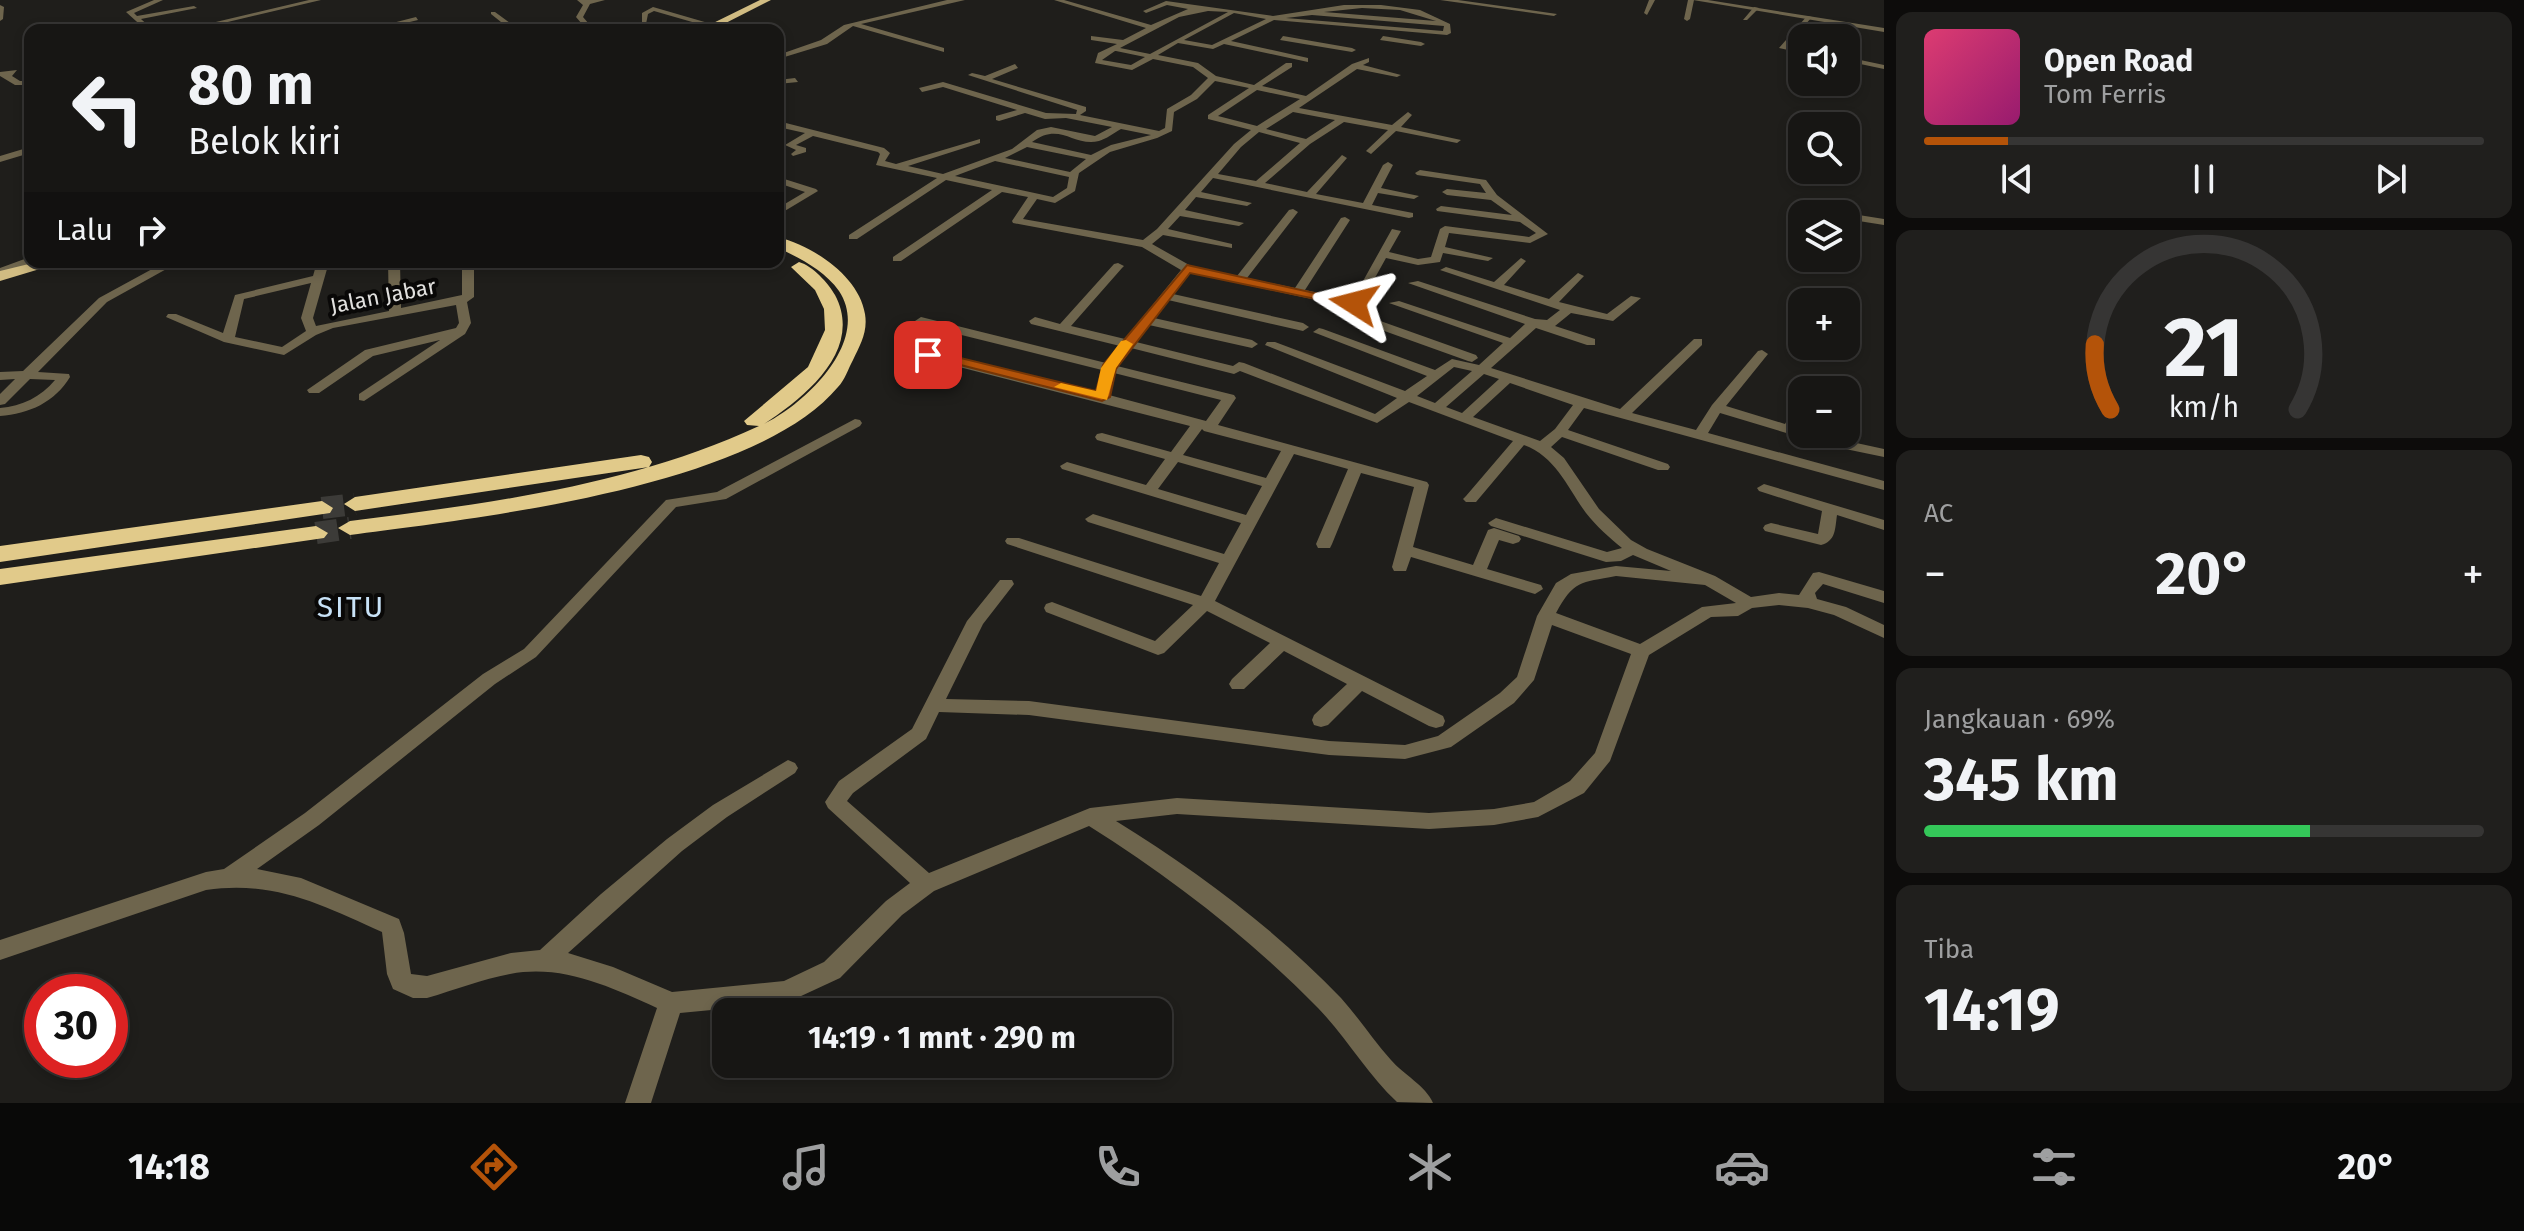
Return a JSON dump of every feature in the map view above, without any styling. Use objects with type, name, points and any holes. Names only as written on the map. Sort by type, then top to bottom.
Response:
[{"type":"highway","points":[[716,24],[767,0]]},
{"type":"highway","points":[[350,528],[488,510],[612,486],[693,464],[762,434],[796,414],[844,366],[854,345],[859,322],[855,304],[839,279],[810,256],[784,245]]},
{"type":"highway","points":[[355,504],[626,466],[670,455],[751,423],[802,387],[833,344],[836,323],[832,303],[820,281],[784,259]]},
{"type":"highway","points":[[0,274],[28,268]]},
{"type":"highway","points":[[0,554],[322,508]]},
{"type":"highway","points":[[0,577],[316,533]]},
{"type":"street","points":[[142,24],[129,12],[160,0]]},
{"type":"street","points":[[287,0],[208,18],[214,24],[318,0]]},
{"type":"street","points":[[586,24],[579,17],[583,2],[602,0]]},
{"type":"street","points":[[784,55],[824,42],[837,31],[853,25],[932,4],[962,0]]},
{"type":"street","points":[[1057,0],[1155,28]]},
{"type":"street","points":[[1146,11],[1166,3],[1312,23],[1388,29],[1447,39],[1447,24],[1307,9],[1278,0]]},
{"type":"street","points":[[1443,0],[1554,14]]},
{"type":"street","points":[[1647,13],[1652,0]]},
{"type":"street","points":[[1687,19],[1693,0],[1884,30]]},
{"type":"street","points":[[0,19],[1,7]]},
{"type":"street","points":[[135,18],[194,8]]},
{"type":"street","points":[[1196,8],[1101,55],[1099,62],[1132,68],[1231,13]]},
{"type":"street","points":[[1745,19],[1756,8]]},
{"type":"street","points":[[644,23],[645,13],[653,9],[696,24]]},
{"type":"street","points":[[1177,41],[1211,47],[1273,18],[1307,9]]},
{"type":"street","points":[[493,13],[495,18],[509,24]]},
{"type":"street","points":[[1802,24],[1809,17]]},
{"type":"street","points":[[394,24],[416,19]]},
{"type":"street","points":[[1265,50],[1312,23]]},
{"type":"street","points":[[853,25],[941,50]]},
{"type":"street","points":[[1334,36],[1349,25]]},
{"type":"street","points":[[837,31],[852,33],[866,29]]},
{"type":"street","points":[[1388,29],[1382,38],[1421,44]]},
{"type":"street","points":[[1094,38],[1125,43]]},
{"type":"street","points":[[1283,38],[1352,50]]},
{"type":"street","points":[[1224,42],[1305,60]]},
{"type":"street","points":[[1116,49],[1200,67],[1213,78],[1255,89],[1305,98]]},
{"type":"street","points":[[1145,244],[1256,131],[1366,60]]},
{"type":"street","points":[[1860,62],[1884,67]]},
{"type":"street","points":[[1289,65],[1211,117],[1307,142]]},
{"type":"street","points":[[985,79],[1015,66]]},
{"type":"street","points":[[1355,66],[1397,75]]},
{"type":"street","points":[[1386,80],[1405,68]]},
{"type":"street","points":[[0,74],[19,71],[7,76],[24,83]]},
{"type":"street","points":[[972,75],[1083,109],[1075,117]]},
{"type":"street","points":[[784,126],[881,150],[885,153],[878,162],[1045,201],[1060,198],[1072,189],[1072,175],[1107,149],[1161,134],[1172,124],[1170,111],[1194,97],[1213,78]]},
{"type":"street","points":[[784,81],[795,80]]},
{"type":"street","points":[[1005,85],[1021,80]]},
{"type":"street","points":[[922,90],[943,84],[1045,116],[1075,117],[1161,134]]},
{"type":"street","points":[[945,95],[962,89]]},
{"type":"street","points":[[970,106],[991,99]]},
{"type":"street","points":[[1292,109],[1457,140]]},
{"type":"street","points":[[999,118],[1026,110]]},
{"type":"street","points":[[1371,151],[1408,115]]},
{"type":"street","points":[[1257,185],[1307,142],[1343,119]]},
{"type":"street","points":[[853,237],[946,176],[997,159],[1027,144],[1044,131],[1096,139],[1120,126]]},
{"type":"street","points":[[796,154],[803,150],[789,145],[810,134]]},
{"type":"street","points":[[897,167],[977,141]]},
{"type":"street","points":[[1027,144],[1092,158]]},
{"type":"street","points":[[0,159],[24,152]]},
{"type":"street","points":[[1309,196],[1342,158]]},
{"type":"street","points":[[997,159],[1072,175]]},
{"type":"street","points":[[1366,207],[1388,165]]},
{"type":"street","points":[[1383,254],[1432,263],[1445,229],[1530,240],[1543,234],[1494,197],[1483,182],[1420,173]]},
{"type":"street","points":[[1211,175],[1409,215]]},
{"type":"street","points":[[784,182],[813,191],[784,208]]},
{"type":"street","points":[[897,259],[999,189]]},
{"type":"street","points":[[1376,190],[1414,196]]},
{"type":"street","points":[[1447,192],[1494,197]]},
{"type":"street","points":[[1193,194],[1247,203]]},
{"type":"street","points":[[1033,197],[1016,219],[1020,224],[1145,244],[1187,269],[1354,303],[1396,231]]},
{"type":"street","points":[[1441,209],[1520,219]]},
{"type":"street","points":[[1176,212],[1239,223]]},
{"type":"street","points":[[1240,280],[1293,212]]},
{"type":"street","points":[[1860,218],[1884,222]]},
{"type":"street","points":[[1298,293],[1345,220]]},
{"type":"street","points":[[1161,231],[1228,246]]},
{"type":"street","points":[[1439,249],[1488,258]]},
{"type":"street","points":[[1497,285],[1521,261]]},
{"type":"street","points":[[0,274],[24,263]]},
{"type":"street","points":[[1063,328],[1118,266]]},
{"type":"street","points":[[0,401],[103,300],[162,268]]},
{"type":"street","points":[[172,317],[228,339],[279,354],[312,332],[307,318],[322,268]]},
{"type":"street","points":[[394,268],[395,312]]},
{"type":"street","points":[[364,397],[461,331],[465,323],[461,301],[468,297],[468,268]]},
{"type":"street","points":[[1102,397],[1109,367],[1187,269]]},
{"type":"street","points":[[1446,270],[1569,309],[1609,318],[1635,298]]},
{"type":"street","points":[[1551,303],[1578,276]]},
{"type":"street","points":[[228,339],[239,297],[319,278]]},
{"type":"street","points":[[1414,283],[1591,342]]},
{"type":"street","points":[[1164,296],[1303,327]]},
{"type":"street","name":"Jalan Jabar","points":[[312,332],[395,312],[461,301]]},
{"type":"street","points":[[1395,303],[1511,342]]},
{"type":"street","points":[[1437,408],[1534,323],[1550,324],[1569,309]]},
{"type":"street","points":[[1341,311],[1508,378],[1581,403],[1884,486]]},
{"type":"street","points":[[1145,320],[1252,344]]},
{"type":"street","points":[[921,321],[1229,398],[1174,457],[1149,491]]},
{"type":"street","points":[[1035,321],[1237,368],[1371,418],[1385,416],[1452,363],[1483,366]]},
{"type":"street","points":[[314,390],[369,353],[461,331]]},
{"type":"street","points":[[1319,332],[1437,375]]},
{"type":"street","points":[[1622,415],[1698,342]]},
{"type":"street","points":[[1271,345],[1542,447],[1559,461],[1593,512],[1633,548],[1709,580],[1748,603]]},
{"type":"street","points":[[1699,436],[1717,408],[1762,354]]},
{"type":"street","points":[[928,355],[1102,397],[1422,485],[1402,559],[1478,572],[1535,589]]},
{"type":"street","points":[[0,376],[46,374],[65,380],[32,405],[14,412],[0,412]]},
{"type":"street","points":[[1464,418],[1508,378]]},
{"type":"street","points":[[1542,447],[1560,432],[1581,403]]},
{"type":"street","points":[[1717,408],[1788,429]]},
{"type":"street","points":[[0,950],[113,910],[232,875],[312,819],[489,679],[530,653],[671,503],[721,496],[855,423]]},
{"type":"street","points":[[1560,432],[1663,467]]},
{"type":"street","points":[[1102,437],[1271,484]]},
{"type":"street","points":[[1471,499],[1521,440]]},
{"type":"street","points":[[1860,446],[1884,453]]},
{"type":"street","points":[[1052,608],[1158,649],[1205,603],[1289,450]]},
{"type":"street","points":[[1067,466],[1250,521]]},
{"type":"street","points":[[1324,544],[1356,468]]},
{"type":"street","points":[[1764,488],[1884,525]]},
{"type":"street","points":[[1771,528],[1821,540],[1827,535],[1830,508]]},
{"type":"street","points":[[1093,519],[1228,560]]},
{"type":"street","points":[[1496,523],[1606,557],[1621,556],[1633,548]]},
{"type":"street","points":[[1478,572],[1494,533],[1554,551]]},
{"type":"street","points":[[1013,541],[1205,603],[1436,721]]},
{"type":"street","points":[[933,705],[1029,708],[1329,748],[1405,752],[1444,742],[1507,698],[1525,680],[1546,616],[1562,587],[1599,572],[1616,571],[1709,580]]},
{"type":"street","points":[[1809,602],[1807,593],[1819,577],[1884,597]]},
{"type":"street","points":[[926,884],[835,802],[846,787],[919,734],[928,723],[933,705],[976,621],[1006,584]]},
{"type":"street","points":[[232,875],[263,878],[303,888],[391,926],[397,943],[395,964],[401,981],[413,987],[446,982],[513,963],[546,960],[580,965],[671,1003],[786,992],[832,970],[894,908],[926,884],[1090,816],[1177,806],[1429,821],[1494,817],[1538,809],[1577,787],[1603,756],[1633,665],[1641,651],[1708,611],[1738,610],[1748,603],[1779,599],[1809,602],[1840,611],[1884,632]]},
{"type":"street","points":[[1546,616],[1641,651]]},
{"type":"street","points":[[1238,684],[1282,642]]},
{"type":"street","points":[[1321,720],[1360,682]]},
{"type":"street","points":[[546,960],[598,910],[671,849],[720,812],[788,768]]},
{"type":"street","points":[[1090,816],[1193,885],[1267,944],[1333,1006],[1372,1058],[1420,1103]]},
{"type":"street","points":[[638,1103],[671,1003]]},
{"type":"tunnel","points":[[322,508],[355,504]]},
{"type":"tunnel","points":[[316,533],[350,528]]},
{"type":"slow traffic","points":[[1061,387],[1102,397],[1100,392],[1109,368],[1126,344]]},
{"type":"district","name":"SITU","points":[[351,607]]},
{"type":"route","points":[[928,355],[1102,397],[1100,392],[1109,368],[1187,269],[1354,303]]}]
